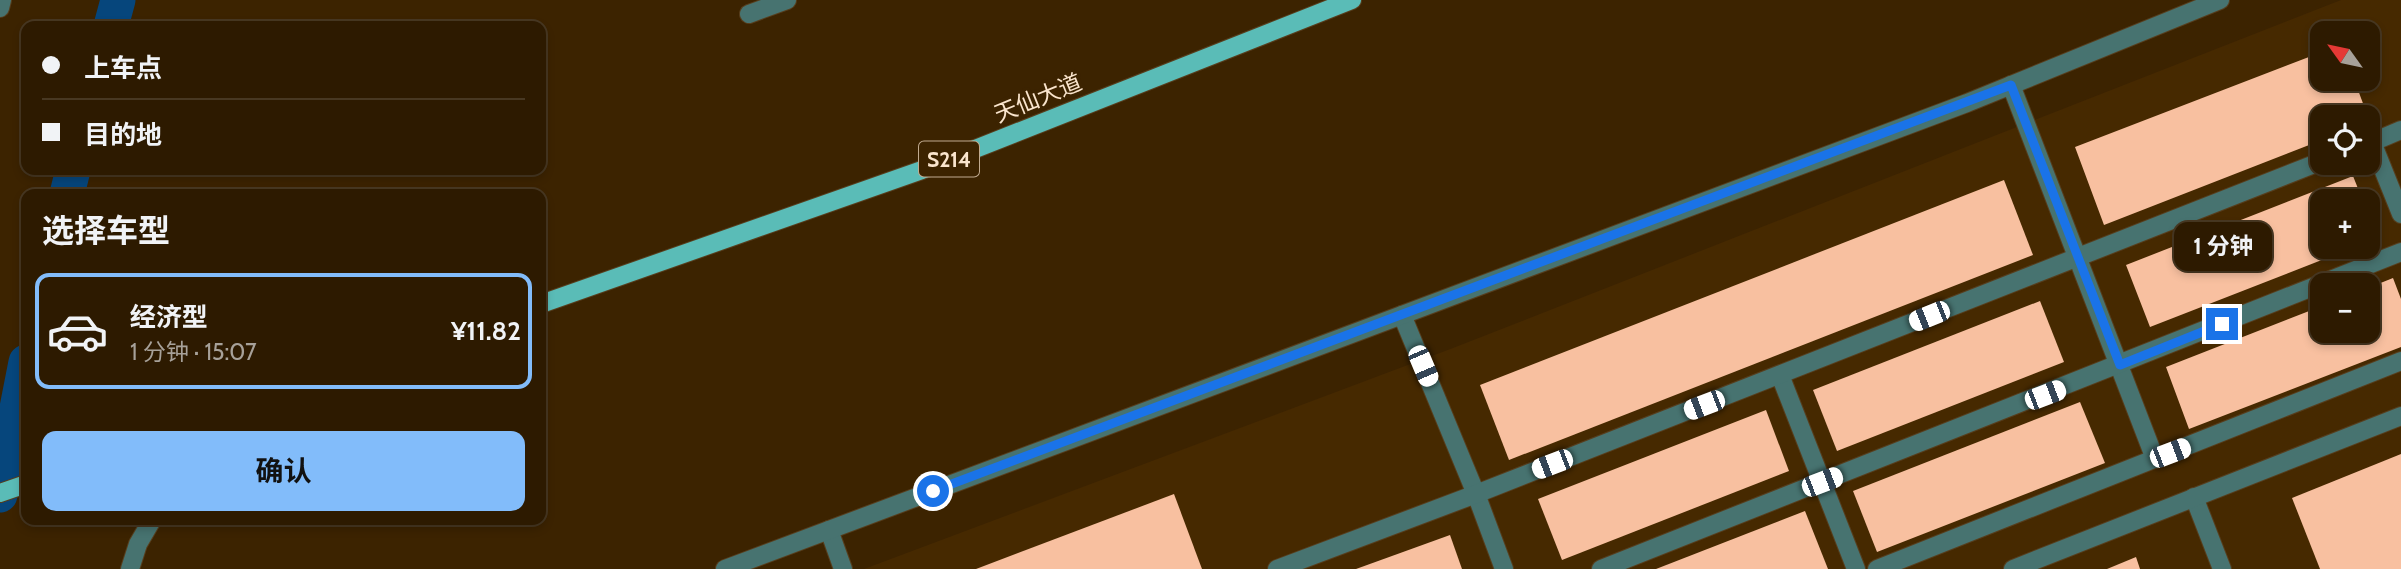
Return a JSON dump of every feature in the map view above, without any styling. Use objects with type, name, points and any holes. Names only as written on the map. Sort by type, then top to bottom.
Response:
[{"type":"main road","name":"天仙大道","points":[[546,302],[922,170],[1352,0]]},
{"type":"main road","points":[[0,493],[21,486]]},
{"type":"street","points":[[0,8],[2,0]]},
{"type":"street","points":[[749,14],[787,0]]},
{"type":"street","points":[[725,569],[2011,85],[2220,0]]},
{"type":"street","points":[[2011,85],[2155,459]]},
{"type":"street","points":[[2380,139],[2401,131]]},
{"type":"street","points":[[2380,166],[2401,214]]},
{"type":"street","points":[[1277,569],[1476,494],[2310,167]]},
{"type":"street","points":[[1601,569],[2401,252]]},
{"type":"street","points":[[1402,315],[1504,569]]},
{"type":"street","points":[[1877,569],[2401,361]]},
{"type":"street","points":[[1780,375],[1856,569]]},
{"type":"street","points":[[2013,569],[2401,416]]},
{"type":"street","points":[[2194,498],[2222,569]]},
{"type":"street","points":[[131,569],[138,544],[149,525]]},
{"type":"street","points":[[829,530],[844,569]]},
{"type":"shaded area","points":[[2341,0],[2401,0],[2401,569],[864,569],[1453,348]]},
{"type":"building","points":[[2310,57],[2310,91],[2358,91],[2364,105],[2310,105],[2310,145],[2104,225],[2075,147]]},
{"type":"building","points":[[2353,176],[2358,189],[2320,189]]},
{"type":"building","points":[[2004,180],[2033,255],[1509,460],[1480,385]]},
{"type":"building","points":[[2310,193],[2310,259],[2324,259],[2150,327],[2126,265]]},
{"type":"building","points":[[2393,278],[2401,299],[2401,347],[2189,429],[2166,367],[2310,311],[2310,343],[2380,343],[2380,283]]},
{"type":"building","points":[[2040,301],[2064,362],[1837,451],[1813,390]]},
{"type":"building","points":[[2080,402],[2105,463],[1877,552],[1853,491]]},
{"type":"building","points":[[1766,410],[1789,471],[1562,560],[1538,499]]},
{"type":"building","points":[[2401,454],[2401,569],[2320,569],[2292,498]]},
{"type":"building","points":[[1174,494],[1202,569],[976,569]]},
{"type":"building","points":[[1805,511],[1828,569],[1656,569]]},
{"type":"building","points":[[1450,535],[1462,569],[1356,569]]},
{"type":"building","points":[[2136,557],[2140,569],[2107,569]]},
{"type":"waterway","points":[[112,21],[118,0]]},
{"type":"waterway","points":[[68,189],[72,175]]},
{"type":"waterway","points":[[0,495],[21,388]]},
{"type":"route","points":[[933,491],[2011,85],[2120,365],[2222,324]]}]
